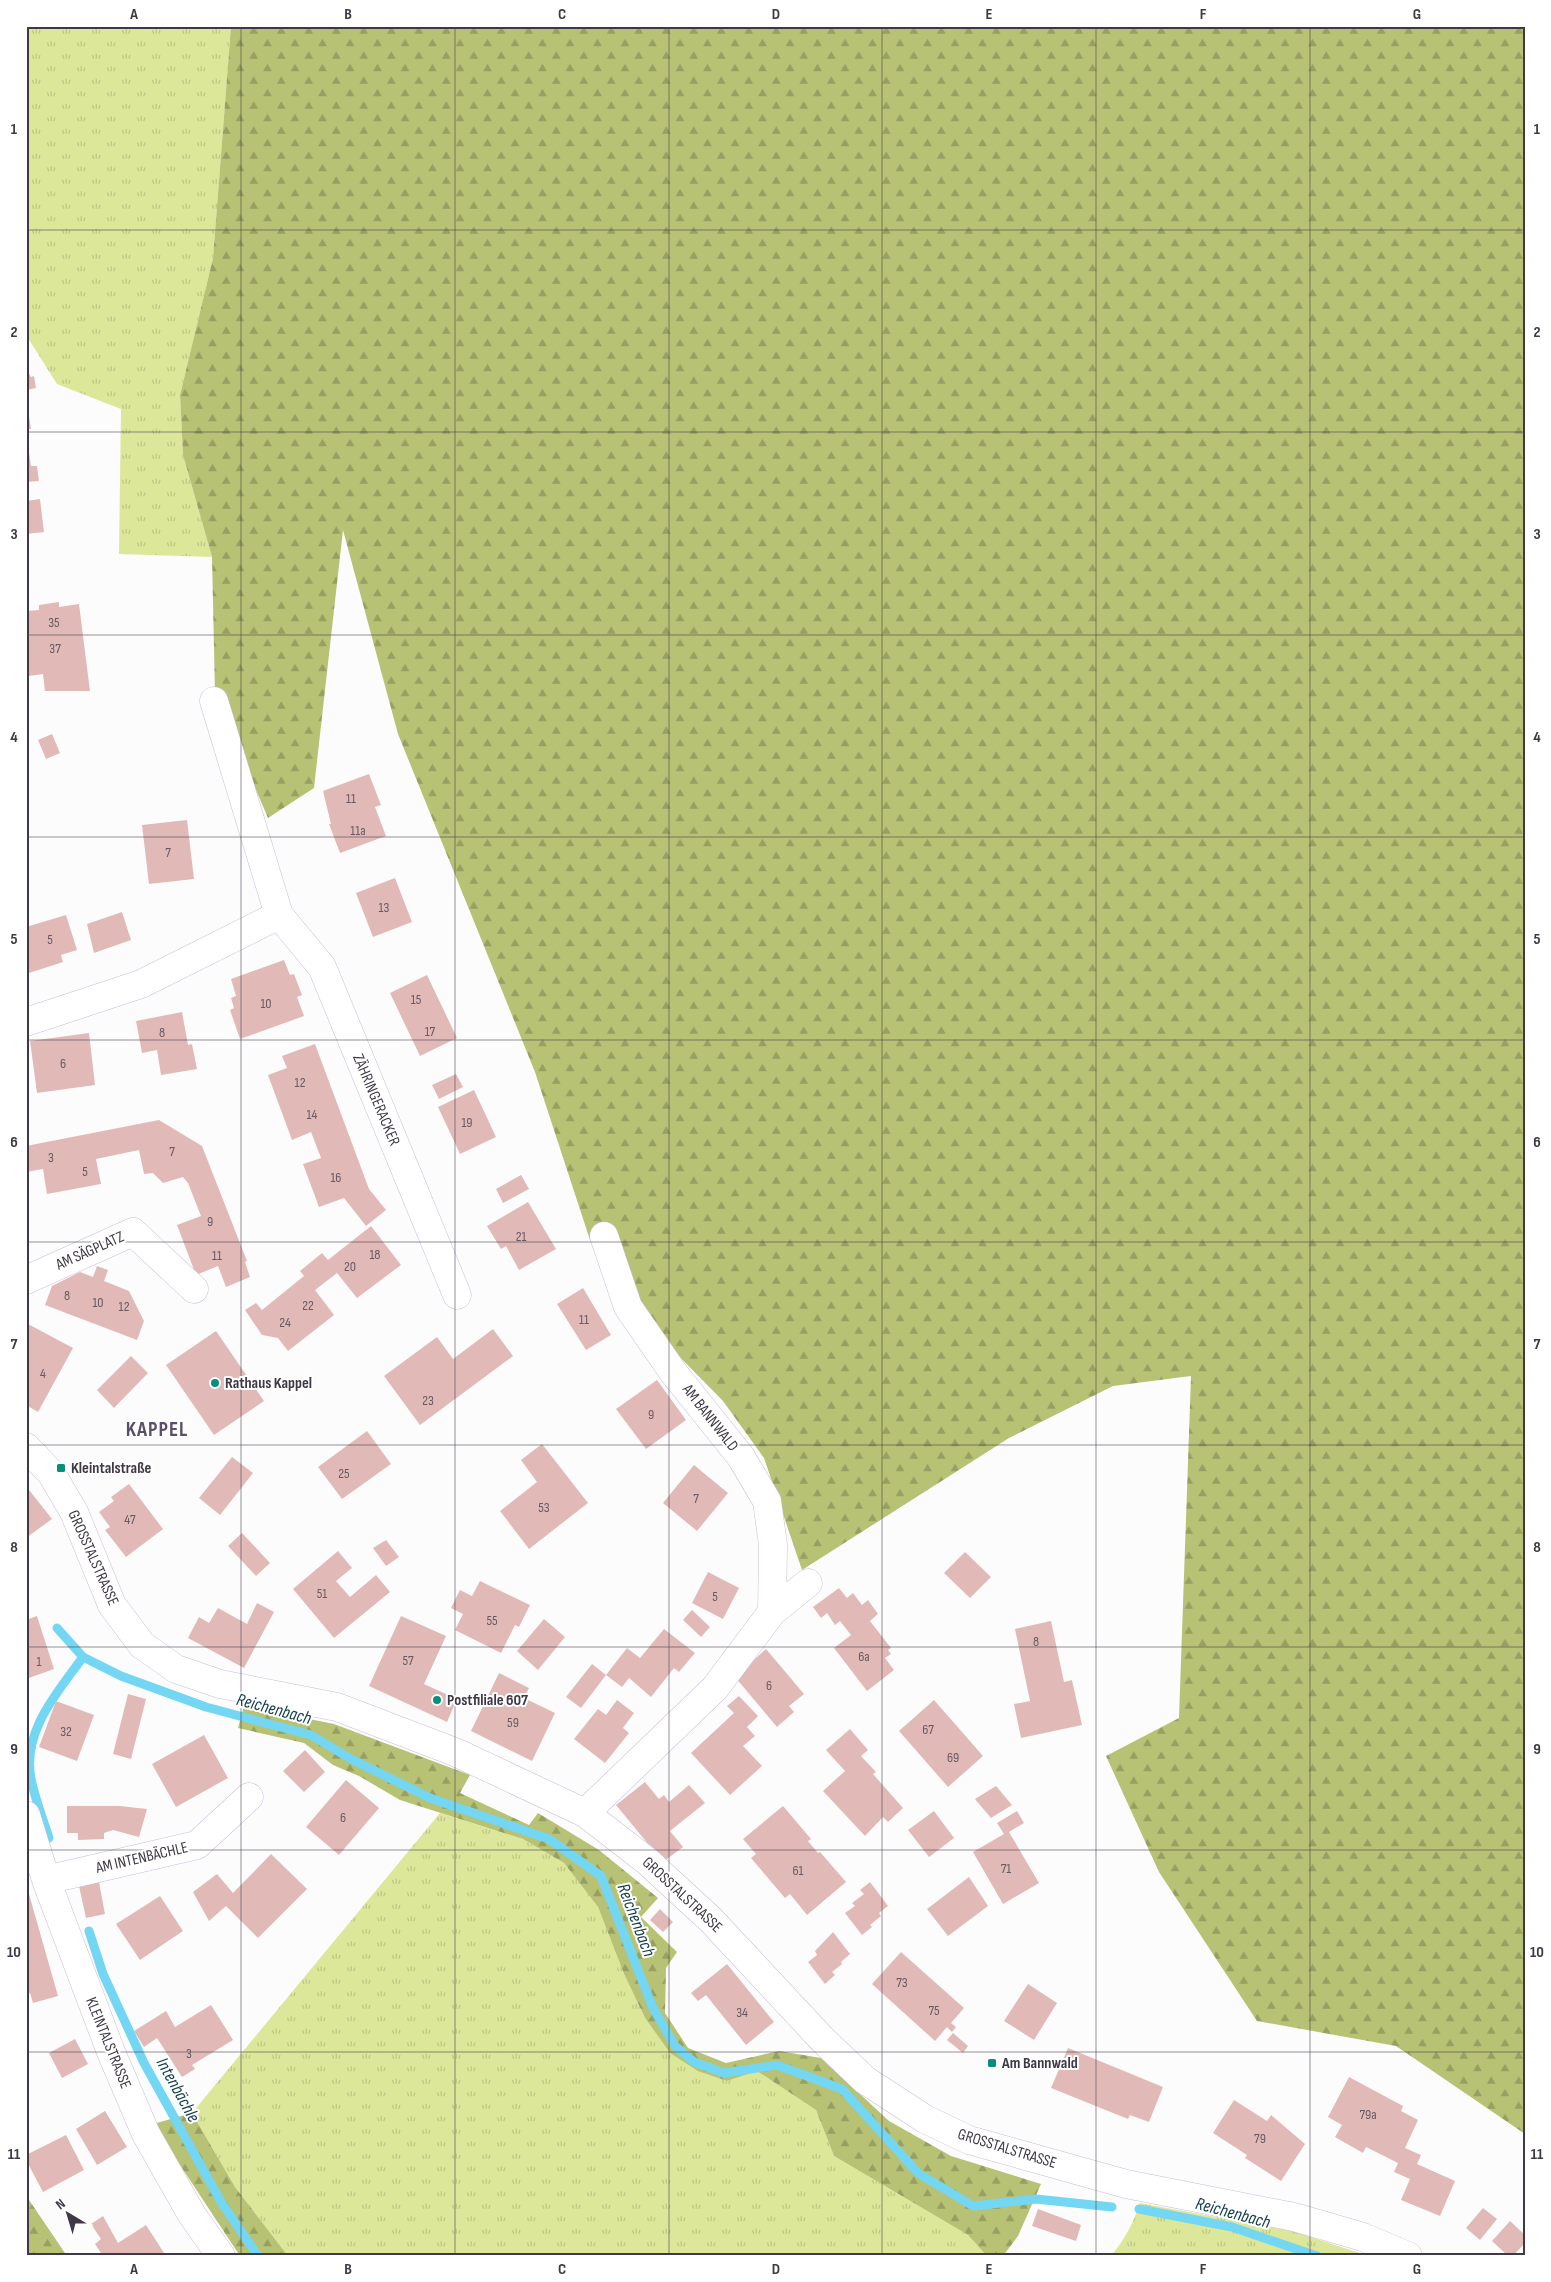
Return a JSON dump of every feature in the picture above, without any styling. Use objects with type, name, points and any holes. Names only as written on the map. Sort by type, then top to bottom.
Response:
[{"type":"street","name":"ZÄHRINGERACKER","points":[[214,701],[279,915],[322,967],[457,1295]]},
{"type":"street","points":[[26,1022],[141,984],[279,915]]},
{"type":"street","name":"AM SÄGPLATZ","points":[[26,1280],[133,1232],[194,1289]]},
{"type":"street","name":"AM BANNWALD","points":[[604,1236],[628,1307],[673,1372],[741,1457],[767,1501],[773,1544],[772,1612]]},
{"type":"street","name":"GROSSTALSTRASSE","points":[[26,1447],[51,1473],[74,1512],[112,1605],[142,1645],[176,1669],[220,1684],[337,1706],[454,1752],[585,1813],[647,1861],[712,1920],[822,2038],[865,2080],[925,2119],[970,2140],[1026,2156],[1126,2184],[1294,2217],[1363,2237],[1408,2256]]},
{"type":"street","points":[[585,1813],[715,1688],[772,1612],[808,1583]]},
{"type":"street","name":"AM INTENBÄCHLE","points":[[46,1880],[197,1845],[249,1797]]},
{"type":"street","name":"KLEINTALSTRASSE","points":[[26,1815],[46,1880],[111,2052],[146,2134],[192,2215],[221,2256]]},
{"type":"green space","points":[[26,26],[231,26],[213,258],[180,395],[183,455],[212,557],[119,554],[121,409],[57,384],[26,335]]},
{"type":"green space","points":[[231,26],[1525,26],[1525,2134],[1396,2046],[1257,2021],[1159,1872],[1106,1756],[1179,1718],[1191,1376],[1113,1386],[1009,1438],[802,1570],[764,1458],[723,1401],[667,1344],[631,1302],[590,1240],[535,1072],[398,734],[343,530],[314,788],[268,818],[215,694],[212,557],[183,455],[180,395],[213,258]]},
{"type":"green space","points":[[244,1706],[334,1724],[470,1775],[460,1793],[529,1825],[538,1813],[599,1850],[658,1898],[641,1917],[677,1952],[666,1968],[665,2013],[688,2048],[726,2063],[779,2051],[821,2058],[889,2121],[951,2156],[1041,2184],[1018,2236],[1003,2256],[987,2256],[968,2235],[834,2156],[816,2110],[757,2071],[727,2081],[698,2071],[670,2053],[645,2018],[624,1974],[598,1907],[564,1863],[523,1839],[400,1800],[359,1776],[333,1765],[304,1743],[238,1728]]},
{"type":"green space","points":[[440,1813],[523,1839],[564,1863],[598,1907],[624,1974],[645,2018],[670,2053],[727,2081],[757,2071],[816,2110],[834,2156],[968,2235],[987,2256],[288,2256],[235,2187],[192,2113]]},
{"type":"green space","points":[[192,2113],[235,2187],[288,2256],[240,2256],[153,2124]]},
{"type":"green space","points":[[27,2197],[67,2256],[26,2256]]},
{"type":"green space","points":[[1140,2203],[1292,2231],[1369,2256],[1111,2256],[1128,2231]]},
{"type":"building","points":[[26,369],[31,377],[34,376],[36,388],[26,390]]},
{"type":"building","points":[[26,398],[31,429],[26,429]]},
{"type":"building","points":[[26,431],[31,466],[37,466],[39,481],[26,482]]},
{"type":"building","points":[[40,499],[44,532],[26,534],[26,501]]},
{"type":"building","points":[[59,602],[59,607],[79,604],[90,691],[45,691],[43,674],[29,676],[26,656],[26,611],[39,610],[39,605]]},
{"type":"building","points":[[52,734],[60,753],[46,759],[38,740]]},
{"type":"building","points":[[369,774],[381,805],[375,807],[386,836],[340,853],[329,824],[331,824],[323,791]]},
{"type":"building","points":[[187,820],[194,879],[149,884],[142,825]]},
{"type":"building","points":[[395,878],[412,922],[373,937],[356,893]]},
{"type":"building","points":[[122,912],[131,940],[94,953],[87,924]]},
{"type":"building","points":[[66,915],[77,950],[61,955],[63,962],[26,974],[26,927]]},
{"type":"building","points":[[284,960],[290,975],[294,974],[302,995],[297,997],[304,1016],[240,1039],[230,1010],[234,1008],[231,998],[236,996],[231,979]]},
{"type":"building","points":[[427,975],[457,1038],[420,1056],[390,993]]},
{"type":"building","points":[[182,1012],[188,1045],[192,1044],[197,1069],[161,1075],[157,1050],[142,1053],[136,1021]]},
{"type":"building","points":[[89,1033],[95,1085],[37,1093],[30,1041]]},
{"type":"building","points":[[315,1044],[369,1189],[386,1210],[366,1226],[344,1198],[319,1207],[303,1164],[321,1158],[311,1132],[292,1140],[268,1075],[287,1068],[282,1056]]},
{"type":"building","points":[[456,1074],[463,1087],[439,1099],[432,1085]]},
{"type":"building","points":[[474,1090],[496,1137],[460,1154],[438,1107]]},
{"type":"building","points":[[159,1120],[202,1146],[247,1261],[245,1262],[250,1277],[226,1287],[218,1266],[196,1275],[177,1225],[201,1216],[188,1183],[183,1177],[163,1183],[153,1173],[144,1174],[139,1150],[96,1159],[101,1184],[47,1194],[43,1169],[26,1172],[26,1146]]},
{"type":"building","points":[[521,1175],[529,1189],[503,1203],[496,1189]]},
{"type":"building","points":[[528,1202],[556,1249],[519,1270],[506,1246],[501,1249],[487,1226]]},
{"type":"building","points":[[371,1226],[401,1265],[357,1298],[337,1273],[315,1290],[334,1315],[288,1351],[278,1338],[262,1335],[245,1310],[256,1303],[262,1310],[304,1276],[300,1271],[322,1253],[328,1260]]},
{"type":"building","points":[[97,1266],[108,1270],[104,1281],[129,1291],[144,1321],[137,1340],[45,1305],[52,1286],[80,1272],[93,1277]]},
{"type":"building","points":[[583,1288],[611,1335],[586,1350],[557,1304]]},
{"type":"building","points":[[28,1324],[73,1348],[38,1412],[26,1405],[26,1328]]},
{"type":"building","points":[[493,1329],[513,1356],[420,1425],[384,1376],[437,1337],[453,1359]]},
{"type":"building","name":"Rathaus Kappel","points":[[216,1331],[264,1401],[214,1435],[166,1365]]},
{"type":"building","points":[[131,1356],[148,1373],[114,1408],[97,1390]]},
{"type":"building","points":[[657,1380],[686,1420],[646,1449],[616,1409]]},
{"type":"building","points":[[367,1431],[391,1464],[342,1499],[318,1467]]},
{"type":"building","points":[[542,1444],[588,1503],[529,1549],[500,1511],[537,1482],[521,1460]]},
{"type":"building","points":[[232,1457],[253,1473],[220,1515],[199,1498]]},
{"type":"building","points":[[694,1465],[728,1493],[697,1531],[663,1503]]},
{"type":"building","points":[[129,1484],[163,1529],[126,1557],[105,1530],[110,1527],[99,1512],[114,1501],[111,1497]]},
{"type":"building","points":[[26,1486],[52,1519],[26,1538]]},
{"type":"building","points":[[242,1533],[270,1563],[256,1576],[228,1546]]},
{"type":"building","points":[[386,1540],[399,1557],[386,1566],[373,1548]]},
{"type":"building","points":[[338,1551],[352,1568],[336,1581],[350,1597],[376,1575],[390,1592],[334,1638],[293,1589]]},
{"type":"building","points":[[965,1552],[991,1577],[970,1598],[944,1573]]},
{"type":"building","points":[[708,1572],[739,1588],[723,1619],[692,1603]]},
{"type":"building","points":[[480,1581],[530,1605],[519,1627],[515,1625],[501,1653],[455,1630],[463,1614],[451,1608],[460,1590],[472,1596]]},
{"type":"building","points":[[839,1588],[847,1598],[853,1593],[862,1605],[868,1600],[878,1614],[870,1621],[891,1648],[888,1650],[891,1654],[885,1658],[894,1670],[867,1691],[834,1648],[851,1635],[840,1621],[835,1625],[827,1613],[821,1618],[813,1607]]},
{"type":"building","points":[[257,1603],[274,1612],[244,1668],[188,1638],[199,1617],[209,1623],[218,1608],[247,1624]]},
{"type":"building","points":[[692,1610],[710,1627],[701,1637],[683,1620]]},
{"type":"building","points":[[37,1616],[54,1669],[26,1679],[26,1620]]},
{"type":"building","points":[[401,1616],[446,1636],[424,1684],[457,1699],[447,1722],[369,1686]]},
{"type":"building","points":[[544,1619],[565,1637],[538,1670],[517,1651]]},
{"type":"building","points":[[1051,1621],[1064,1682],[1072,1680],[1082,1725],[1021,1738],[1014,1704],[1030,1701],[1015,1629]]},
{"type":"building","points":[[664,1629],[695,1653],[679,1672],[674,1668],[651,1697],[629,1678],[622,1687],[606,1675],[627,1648],[640,1658]]},
{"type":"building","points":[[766,1649],[804,1694],[789,1706],[794,1712],[777,1727],[735,1677]]},
{"type":"building","points":[[592,1664],[606,1675],[581,1708],[566,1697]]},
{"type":"building","points":[[499,1673],[529,1688],[524,1698],[555,1713],[532,1761],[471,1731]]},
{"type":"building","points":[[128,1694],[146,1699],[131,1759],[113,1754]]},
{"type":"building","points":[[739,1696],[758,1716],[747,1727],[755,1736],[743,1746],[762,1766],[730,1795],[691,1753],[734,1713],[727,1706]]},
{"type":"building","points":[[617,1700],[634,1713],[623,1728],[629,1733],[605,1763],[574,1739],[598,1709],[606,1715]]},
{"type":"building","points":[[934,1700],[983,1756],[948,1787],[899,1731]]},
{"type":"building","points":[[56,1701],[94,1715],[77,1761],[39,1747]]},
{"type":"building","points":[[850,1729],[868,1750],[861,1756],[876,1772],[873,1774],[903,1808],[888,1822],[883,1817],[865,1836],[823,1791],[845,1771],[826,1750]]},
{"type":"building","points":[[204,1735],[228,1778],[176,1807],[152,1764]]},
{"type":"building","points":[[305,1750],[325,1772],[304,1792],[283,1771]]},
{"type":"building","points":[[346,1780],[379,1808],[339,1855],[306,1827]]},
{"type":"building","points":[[645,1782],[659,1799],[664,1795],[669,1802],[689,1785],[705,1803],[670,1831],[683,1847],[663,1862],[616,1805]]},
{"type":"building","points":[[996,1786],[1012,1805],[991,1818],[975,1799]]},
{"type":"building","points":[[67,1806],[120,1806],[147,1809],[139,1837],[113,1830],[104,1833],[104,1839],[78,1840],[78,1833],[67,1833]]},
{"type":"building","points":[[783,1806],[811,1839],[808,1841],[846,1882],[807,1915],[790,1894],[785,1898],[751,1858],[756,1854],[743,1839]]},
{"type":"building","points":[[934,1811],[954,1838],[929,1857],[908,1830]]},
{"type":"building","points":[[1017,1811],[1024,1823],[1009,1832],[1039,1883],[1003,1904],[973,1852],[1004,1834],[997,1823]]},
{"type":"building","points":[[271,1854],[307,1889],[258,1938],[226,1906],[209,1921],[193,1892],[217,1874],[233,1893]]},
{"type":"building","points":[[969,1877],[988,1906],[948,1936],[927,1909]]},
{"type":"building","points":[[99,1882],[105,1914],[86,1918],[79,1886]]},
{"type":"building","points":[[870,1882],[888,1906],[879,1913],[881,1916],[870,1925],[872,1927],[862,1935],[845,1913],[855,1906],[852,1903],[864,1894],[860,1890]]},
{"type":"building","points":[[27,1887],[58,1996],[33,2003],[30,1993],[26,1994]]},
{"type":"building","points":[[160,1896],[183,1931],[140,1960],[116,1924]]},
{"type":"building","points":[[660,1909],[673,1922],[663,1932],[650,1920]]},
{"type":"building","points":[[833,1932],[850,1954],[832,1972],[835,1975],[825,1984],[808,1962],[817,1955],[815,1951]]},
{"type":"building","points":[[901,1952],[964,2008],[951,2023],[956,2027],[952,2032],[947,2027],[935,2041],[872,1984]]},
{"type":"building","points":[[727,1964],[774,2022],[746,2045],[706,1995],[698,2001],[691,1993]]},
{"type":"building","points":[[1028,1984],[1057,2003],[1034,2040],[1004,2021]]},
{"type":"building","points":[[211,2005],[233,2040],[192,2065],[195,2069],[182,2077],[157,2038],[144,2047],[134,2031],[166,2011],[175,2027]]},
{"type":"building","points":[[953,2033],[968,2046],[963,2053],[947,2040]]},
{"type":"building","points":[[75,2039],[88,2064],[62,2078],[49,2053]]},
{"type":"building","points":[[1068,2048],[1163,2087],[1149,2122],[1130,2115],[1128,2119],[1051,2088]]},
{"type":"building","points":[[1349,2077],[1403,2106],[1401,2111],[1418,2120],[1405,2148],[1421,2155],[1417,2164],[1455,2181],[1440,2216],[1401,2200],[1410,2179],[1394,2172],[1398,2163],[1366,2147],[1363,2153],[1335,2137],[1342,2125],[1328,2117]]},
{"type":"building","points":[[1234,2100],[1267,2121],[1271,2115],[1305,2144],[1281,2181],[1245,2158],[1247,2155],[1213,2133]]},
{"type":"building","points":[[105,2111],[127,2147],[97,2165],[76,2129]]},
{"type":"building","points":[[66,2135],[84,2170],[43,2192],[26,2160],[26,2155]]},
{"type":"building","points":[[1483,2208],[1497,2219],[1480,2240],[1466,2228]]},
{"type":"building","points":[[1038,2209],[1081,2225],[1076,2241],[1032,2226]]},
{"type":"building","points":[[103,2216],[118,2243],[146,2225],[166,2256],[103,2256],[95,2244],[101,2239],[91,2224]]},
{"type":"building","points":[[1510,2221],[1525,2235],[1525,2243],[1513,2256],[1508,2256],[1492,2241]]},
{"type":"waterway","name":"Reichenbach","points":[[57,1628],[83,1657],[121,1676],[206,1707],[311,1735],[351,1759],[430,1798],[549,1839],[601,1876],[653,2008],[675,2046],[694,2062],[724,2073],[777,2065],[842,2089],[918,2173],[973,2206],[1036,2199],[1112,2207]]},
{"type":"waterway","name":"Intenbächle","points":[[49,1838],[31,1779],[30,1761],[32,1745],[44,1714],[83,1657]]},
{"type":"waterway","name":"Intenbächle","points":[[89,1931],[103,1974],[144,2063],[221,2202],[258,2256]]},
{"type":"waterway","name":"Reichenbach","points":[[1139,2209],[1232,2227],[1317,2256]]},
{"type":"place","name":"Rathaus Kappel","points":[[215,1383]]},
{"type":"place","name":"Kleintalstraße","points":[[61,1468]]},
{"type":"place","name":"Postfiliale 607","points":[[437,1700]]},
{"type":"place","name":"Am Bannwald","points":[[992,2063]]},
{"type":"district","name":"KAPPEL","points":[[157,1429]]}]
